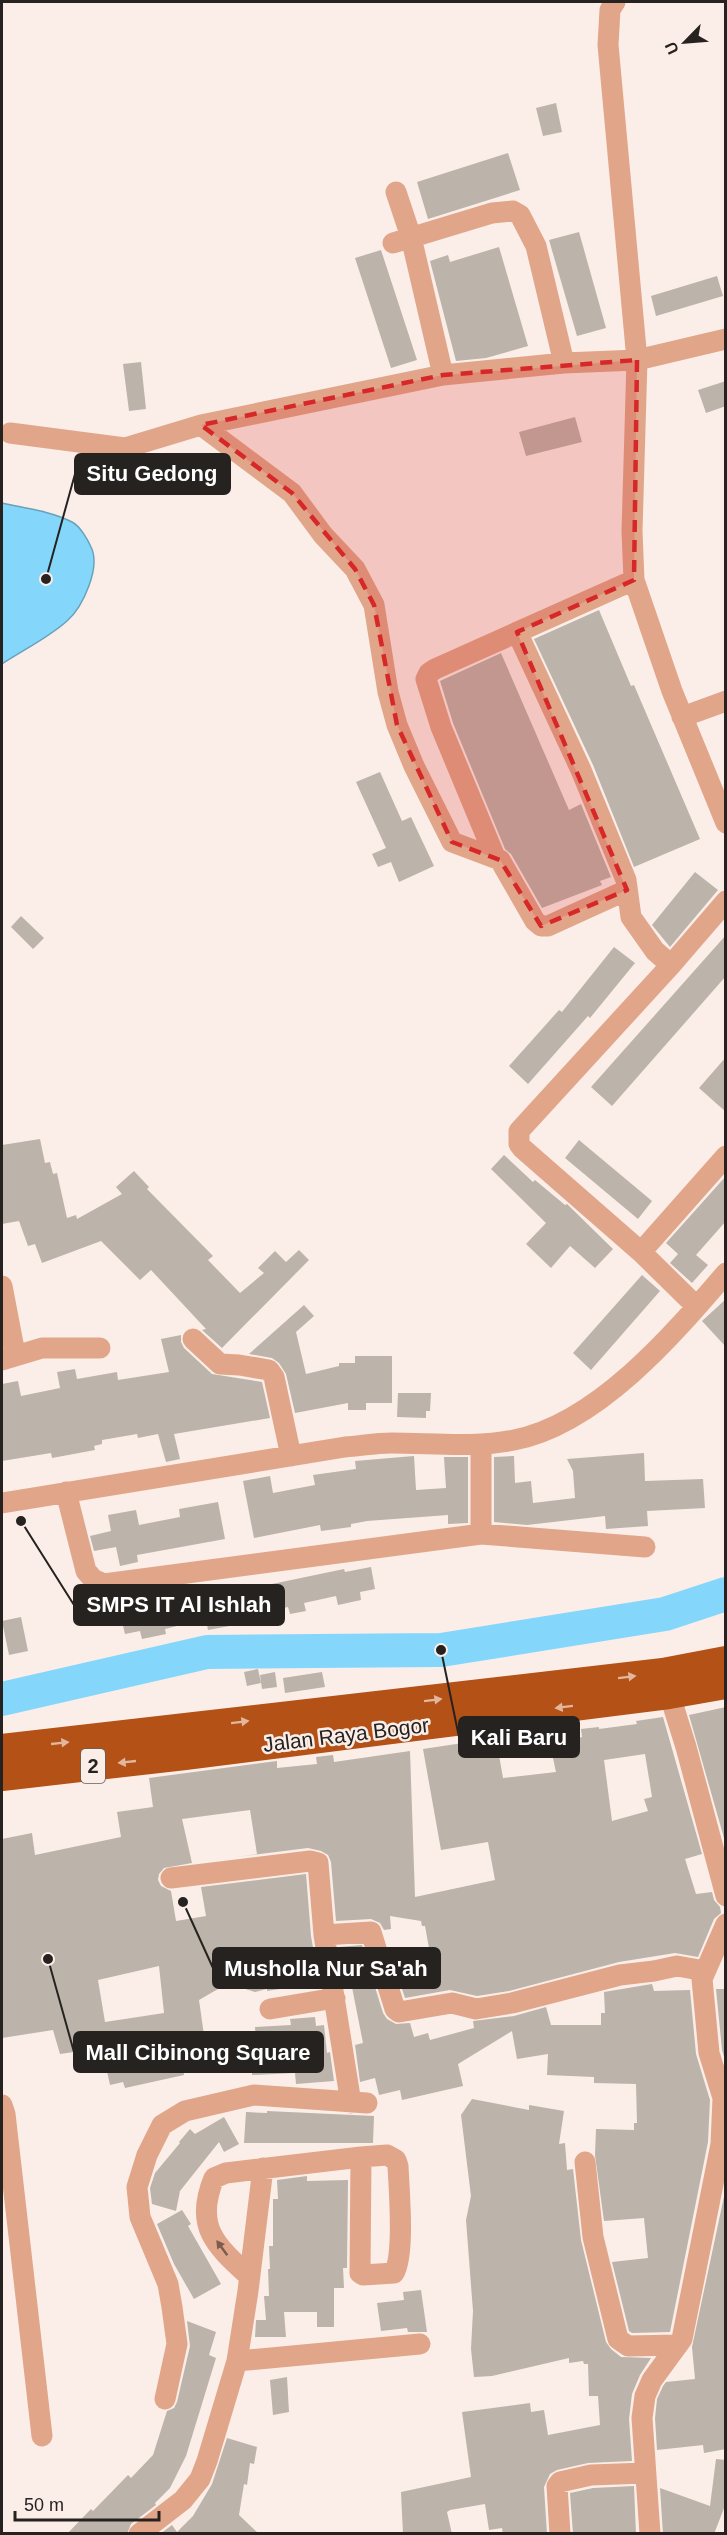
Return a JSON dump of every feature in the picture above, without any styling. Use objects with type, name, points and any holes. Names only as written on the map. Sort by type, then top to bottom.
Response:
[{"type":"highway","name":"Jalan Raya Bogor","points":[[666,1683],[726,1660]]},
{"type":"highway","name":"Jalan Raya Bogor","points":[[2,1776],[184,1742],[666,1683],[726,1684]]},
{"type":"highway","name":"Jalan Raya Bogor","points":[[2,1749],[184,1742]]},
{"type":"street","points":[[615,2],[608,24],[608,45],[637,360],[632,531],[633,580],[682,717],[726,823]]},
{"type":"street","points":[[396,192],[402,240],[443,375]]},
{"type":"street","points":[[402,240],[492,213],[513,211],[520,215],[536,246],[564,363]]},
{"type":"street","points":[[10,434],[125,448],[201,425],[443,375],[564,363],[637,360],[726,339]]},
{"type":"street","points":[[201,425],[292,493],[323,535],[355,569],[374,606],[388,692],[397,725],[450,840],[458,846],[500,860],[535,921],[541,926],[548,926],[627,890]]},
{"type":"street","points":[[495,857],[441,727],[426,679],[435,669],[633,580]]},
{"type":"street","points":[[517,632],[581,770],[626,880],[631,917],[655,951],[671,965]]},
{"type":"street","points":[[682,717],[726,701]]},
{"type":"street","points":[[696,1305],[641,1252],[522,1148],[518,1135],[527,1122],[671,965],[726,901]]},
{"type":"street","points":[[641,1252],[726,1156]]},
{"type":"street","points":[[2,1503],[291,1456],[387,1443],[481,1444],[539,1433],[568,1421],[628,1378],[726,1273]]},
{"type":"street","points":[[2,1286],[8,1357],[42,1348],[100,1348]]},
{"type":"street","points":[[193,1339],[220,1364],[268,1370],[274,1377],[291,1456]]},
{"type":"street","points":[[481,1444],[481,1534]]},
{"type":"street","points":[[66,1492],[86,1571],[93,1580],[104,1584],[481,1534],[645,1547]]},
{"type":"street","points":[[666,1683],[686,1747],[726,1896]]},
{"type":"street","points":[[165,2399],[177,2344],[168,2284],[140,2217],[137,2187],[147,2155],[162,2125],[185,2111],[254,2095],[359,2103],[334,1998],[324,1935],[319,1867],[315,1861],[171,1878]]},
{"type":"street","points":[[650,2534],[642,2418],[645,2396],[662,2364],[682,2339],[721,2144],[724,2098],[709,2053],[702,1986],[705,1971],[726,1924]]},
{"type":"street","points":[[324,1935],[371,1932],[395,2009],[399,2012],[452,2003],[476,2009],[512,2003],[620,1975],[677,1966],[705,1971]]},
{"type":"street","points":[[270,2009],[334,1998]]},
{"type":"street","points":[[2,2105],[5,2114],[42,2436]]},
{"type":"street","points":[[249,2276],[229,2257],[210,2231],[204,2213],[207,2195],[214,2178],[226,2173],[361,2157],[392,2156],[398,2166],[398,2261],[396,2270],[392,2274],[363,2275],[360,2273],[361,2157]]},
{"type":"street","points":[[585,2162],[593,2236],[618,2339],[628,2346],[678,2345]]},
{"type":"street","points":[[139,2534],[183,2500],[200,2479],[237,2361],[263,2168]]},
{"type":"street","points":[[237,2361],[420,2344]]},
{"type":"street","points":[[560,2534],[557,2486],[560,2482],[591,2475],[645,2473]]},
{"type":"highlighted area","points":[[637,360],[634,580],[517,632],[627,890],[541,926],[500,860],[452,842],[397,725],[374,605],[355,569],[292,493],[201,425],[443,375]]},
{"type":"water","points":[[2,503],[46,512],[75,524],[91,547],[94,565],[89,586],[73,615],[52,633],[2,664]]},
{"type":"building","points":[[556,103],[562,132],[543,136],[536,108]]},
{"type":"building","points":[[508,153],[520,190],[428,219],[417,182]]},
{"type":"building","points":[[579,232],[606,328],[577,336],[549,240]]},
{"type":"building","points":[[499,247],[528,346],[486,358],[456,361],[430,261],[448,255],[450,262]]},
{"type":"building","points":[[381,250],[417,360],[391,368],[355,258]]},
{"type":"building","points":[[717,276],[723,296],[656,316],[651,296]]},
{"type":"building","points":[[141,362],[146,409],[129,411],[123,364]]},
{"type":"building","points":[[726,381],[726,406],[706,413],[698,390]]},
{"type":"building","points":[[575,417],[582,442],[526,456],[519,432]]},
{"type":"building","points":[[599,610],[700,839],[634,867],[593,765],[534,639]]},
{"type":"building","points":[[501,653],[569,810],[581,804],[611,877],[600,881],[602,885],[542,908],[511,854],[505,849],[453,723],[440,681]]},
{"type":"building","points":[[380,772],[402,821],[411,817],[434,866],[399,882],[391,862],[378,867],[372,854],[386,848],[356,782]]},
{"type":"building","points":[[695,872],[718,890],[670,947],[652,925]]},
{"type":"building","points":[[21,916],[44,938],[33,949],[11,927]]},
{"type":"building","points":[[726,935],[726,976],[612,1106],[591,1087]]},
{"type":"building","points":[[614,947],[635,963],[590,1018],[588,1016],[528,1084],[509,1066],[559,1010],[562,1012]]},
{"type":"building","points":[[726,1057],[726,1112],[699,1088]]},
{"type":"building","points":[[40,1139],[45,1163],[50,1162],[53,1174],[57,1173],[67,1218],[76,1215],[77,1219],[122,1194],[116,1187],[134,1171],[149,1187],[147,1189],[213,1256],[208,1260],[240,1293],[264,1273],[258,1268],[275,1251],[286,1262],[299,1250],[309,1260],[222,1348],[202,1330],[206,1329],[151,1270],[140,1280],[101,1241],[42,1263],[35,1244],[28,1246],[19,1221],[2,1224],[2,1145]]},
{"type":"building","points":[[579,1140],[652,1201],[638,1219],[565,1158]]},
{"type":"building","points":[[504,1155],[533,1182],[535,1180],[565,1205],[567,1204],[613,1249],[595,1268],[570,1246],[551,1268],[526,1244],[546,1223],[491,1169]]},
{"type":"building","points":[[726,1176],[726,1221],[696,1255],[708,1265],[692,1283],[670,1263],[678,1254],[666,1243]]},
{"type":"building","points":[[642,1275],[660,1291],[591,1370],[573,1353]]},
{"type":"building","points":[[726,1299],[726,1347],[702,1321]]},
{"type":"building","points":[[304,1305],[314,1316],[296,1332],[306,1374],[339,1366],[339,1363],[355,1363],[355,1356],[392,1356],[392,1403],[366,1403],[366,1410],[348,1410],[348,1403],[295,1413],[286,1374],[279,1363],[272,1358],[249,1354]]},
{"type":"building","points":[[181,1335],[184,1348],[212,1374],[262,1382],[270,1418],[174,1434],[180,1459],[166,1462],[158,1434],[138,1438],[137,1434],[102,1440],[102,1444],[94,1446],[95,1450],[52,1458],[51,1453],[2,1461],[2,1384],[18,1381],[21,1396],[60,1388],[57,1372],[75,1369],[77,1379],[117,1372],[118,1380],[169,1372],[161,1339]]},
{"type":"building","points":[[398,1393],[431,1393],[430,1411],[426,1411],[426,1418],[397,1417]]},
{"type":"building","points":[[644,1453],[645,1481],[703,1479],[705,1508],[647,1511],[648,1526],[606,1529],[605,1516],[527,1525],[494,1522],[494,1457],[514,1456],[515,1483],[531,1481],[533,1503],[575,1498],[573,1471],[567,1459]]},
{"type":"building","points":[[414,1456],[416,1490],[446,1488],[444,1457],[468,1457],[468,1523],[448,1524],[448,1515],[367,1521],[351,1524],[351,1527],[321,1531],[320,1525],[254,1538],[243,1481],[270,1476],[273,1493],[315,1485],[313,1475],[356,1469],[355,1461]]},
{"type":"building","points":[[218,1502],[225,1539],[137,1555],[138,1562],[120,1566],[116,1547],[94,1551],[90,1536],[111,1531],[108,1515],[136,1510],[139,1525],[180,1517],[179,1509]]},
{"type":"building","points":[[371,1567],[375,1589],[360,1592],[361,1600],[338,1605],[336,1596],[304,1603],[306,1611],[290,1614],[288,1607],[244,1617],[246,1623],[208,1630],[204,1608],[211,1606],[209,1597],[344,1569],[345,1572]]},
{"type":"building","points":[[176,1599],[181,1625],[165,1629],[166,1634],[142,1639],[140,1631],[125,1634],[119,1609]]},
{"type":"building","points":[[21,1617],[28,1651],[9,1655],[2,1621]]},
{"type":"building","points":[[258,1669],[261,1683],[247,1686],[244,1672]]},
{"type":"building","points":[[275,1672],[277,1687],[262,1689],[260,1675]]},
{"type":"building","points":[[322,1672],[325,1687],[285,1693],[283,1678]]},
{"type":"building","points":[[726,1707],[726,1845],[689,1715]]},
{"type":"building","points":[[663,1717],[702,1854],[685,1859],[696,1894],[712,1892],[714,1900],[720,1907],[721,1913],[714,1919],[698,1957],[675,1953],[619,1962],[509,1991],[477,1996],[450,1990],[405,1998],[395,1968],[431,1959],[425,1926],[422,1926],[421,1921],[390,1916],[391,1929],[384,1930],[380,1923],[371,1919],[336,1921],[331,1862],[328,1855],[321,1851],[308,1848],[236,1857],[257,1854],[250,1810],[182,1819],[192,1863],[164,1868],[158,1880],[161,1886],[171,1891],[176,1921],[206,1916],[201,1887],[306,1874],[311,1936],[319,1983],[255,1992],[239,1987],[218,1989],[199,2000],[204,2035],[201,2035],[207,2064],[183,2069],[184,2075],[125,2088],[123,2082],[110,2085],[102,2048],[60,2054],[53,2030],[2,2038],[2,1839],[32,1833],[35,1855],[121,1837],[117,1812],[153,1807],[149,1778],[277,1761],[277,1768],[317,1764],[316,1757],[333,1755],[334,1762],[410,1751],[415,1897],[495,1880],[488,1842],[441,1850],[423,1749],[496,1738],[503,1778],[556,1772],[550,1744],[582,1737],[581,1729],[637,1724],[636,1721]],"holes":[[[645,1754],[652,1797],[644,1799],[648,1811],[612,1821],[604,1760]],[[159,1966],[164,2013],[105,2022],[98,1980]]]},
{"type":"building","points":[[362,1945],[383,2013],[387,2019],[396,2024],[410,2023],[414,2037],[428,2033],[430,2040],[474,2028],[473,2021],[514,2016],[546,2007],[551,2025],[601,2025],[601,2013],[605,2013],[604,1992],[652,1984],[654,1991],[690,1990],[696,2054],[710,2100],[708,2142],[670,2332],[632,2333],[629,2331],[612,2262],[648,2258],[644,2218],[604,2221],[595,2155],[596,2129],[634,2130],[634,2123],[637,2123],[636,2084],[594,2083],[594,2077],[547,2075],[548,2054],[517,2059],[512,2031],[458,2064],[463,2086],[402,2100],[400,2090],[379,2095],[375,2078],[360,2082],[355,2045],[363,2043],[350,1977],[344,1978],[339,1947]]},
{"type":"building","points":[[716,1989],[726,1989],[726,2063],[722,2050]]},
{"type":"building","points":[[315,2017],[316,2026],[324,2025],[327,2053],[330,2052],[334,2081],[296,2084],[295,2073],[252,2075],[251,2044],[256,2043],[255,2027],[291,2025],[290,2019]]},
{"type":"building","points":[[472,2099],[529,2110],[529,2105],[564,2111],[559,2144],[565,2143],[567,2170],[573,2169],[581,2240],[606,2342],[621,2357],[651,2358],[632,2394],[629,2419],[632,2461],[588,2463],[557,2470],[550,2474],[544,2487],[547,2534],[503,2534],[502,2528],[489,2530],[485,2504],[447,2512],[452,2534],[403,2534],[401,2492],[471,2477],[462,2412],[530,2403],[531,2412],[544,2410],[548,2435],[600,2425],[598,2396],[589,2396],[588,2364],[584,2364],[583,2361],[569,2363],[569,2358],[492,2376],[474,2377],[471,2349],[473,2311],[466,2220],[471,2196],[461,2115]]},
{"type":"building","points":[[267,2111],[374,2116],[373,2143],[244,2143],[246,2112],[267,2113]]},
{"type":"building","points":[[224,2117],[239,2144],[224,2152],[219,2142],[180,2191],[176,2211],[152,2204],[150,2188],[155,2173],[179,2142],[190,2129],[195,2134]]},
{"type":"building","points":[[307,2176],[307,2181],[348,2180],[347,2268],[343,2268],[344,2288],[334,2288],[334,2327],[317,2327],[317,2312],[284,2312],[286,2337],[255,2337],[256,2320],[266,2320],[264,2296],[269,2296],[269,2246],[273,2246],[273,2199],[278,2199],[277,2180]]},
{"type":"building","points":[[726,2187],[726,2449],[704,2453],[703,2445],[657,2450],[655,2418],[657,2399],[663,2386],[666,2382],[695,2379],[692,2347]]},
{"type":"building","points":[[182,2210],[191,2224],[188,2226],[221,2284],[194,2299],[174,2264],[157,2224]]},
{"type":"building","points":[[421,2290],[427,2332],[408,2332],[407,2328],[381,2331],[377,2303],[404,2300],[403,2292]]},
{"type":"building","points":[[187,2321],[216,2332],[209,2355],[216,2358],[186,2456],[170,2488],[155,2503],[156,2505],[131,2524],[127,2534],[67,2534],[128,2475],[131,2478],[153,2455],[167,2411],[174,2408],[177,2402],[190,2346]]},
{"type":"building","points":[[287,2377],[289,2412],[273,2415],[270,2380]]},
{"type":"building","points":[[227,2438],[257,2447],[254,2464],[250,2463],[247,2485],[244,2484],[239,2515],[259,2534],[160,2534],[172,2525],[177,2532],[193,2516],[212,2484]]},
{"type":"building","points":[[716,2459],[726,2460],[726,2503],[714,2534],[663,2534],[660,2488],[710,2506]]},
{"type":"building","points":[[634,2486],[636,2534],[573,2534],[570,2493],[593,2488]]},
{"type":"waterway","points":[[2,1699],[207,1652],[441,1650],[665,1614],[726,1594]]},
{"type":"place","name":"Situ Gedong","points":[[46,579]]},
{"type":"place","name":"SMPS IT Al Ishlah","points":[[21,1521]]},
{"type":"place","name":"Kali Baru","points":[[441,1650]]},
{"type":"place","name":"Musholla Nur Sa'ah","points":[[183,1902]]},
{"type":"place","name":"Mall Cibinong Square","points":[[48,1959]]}]
